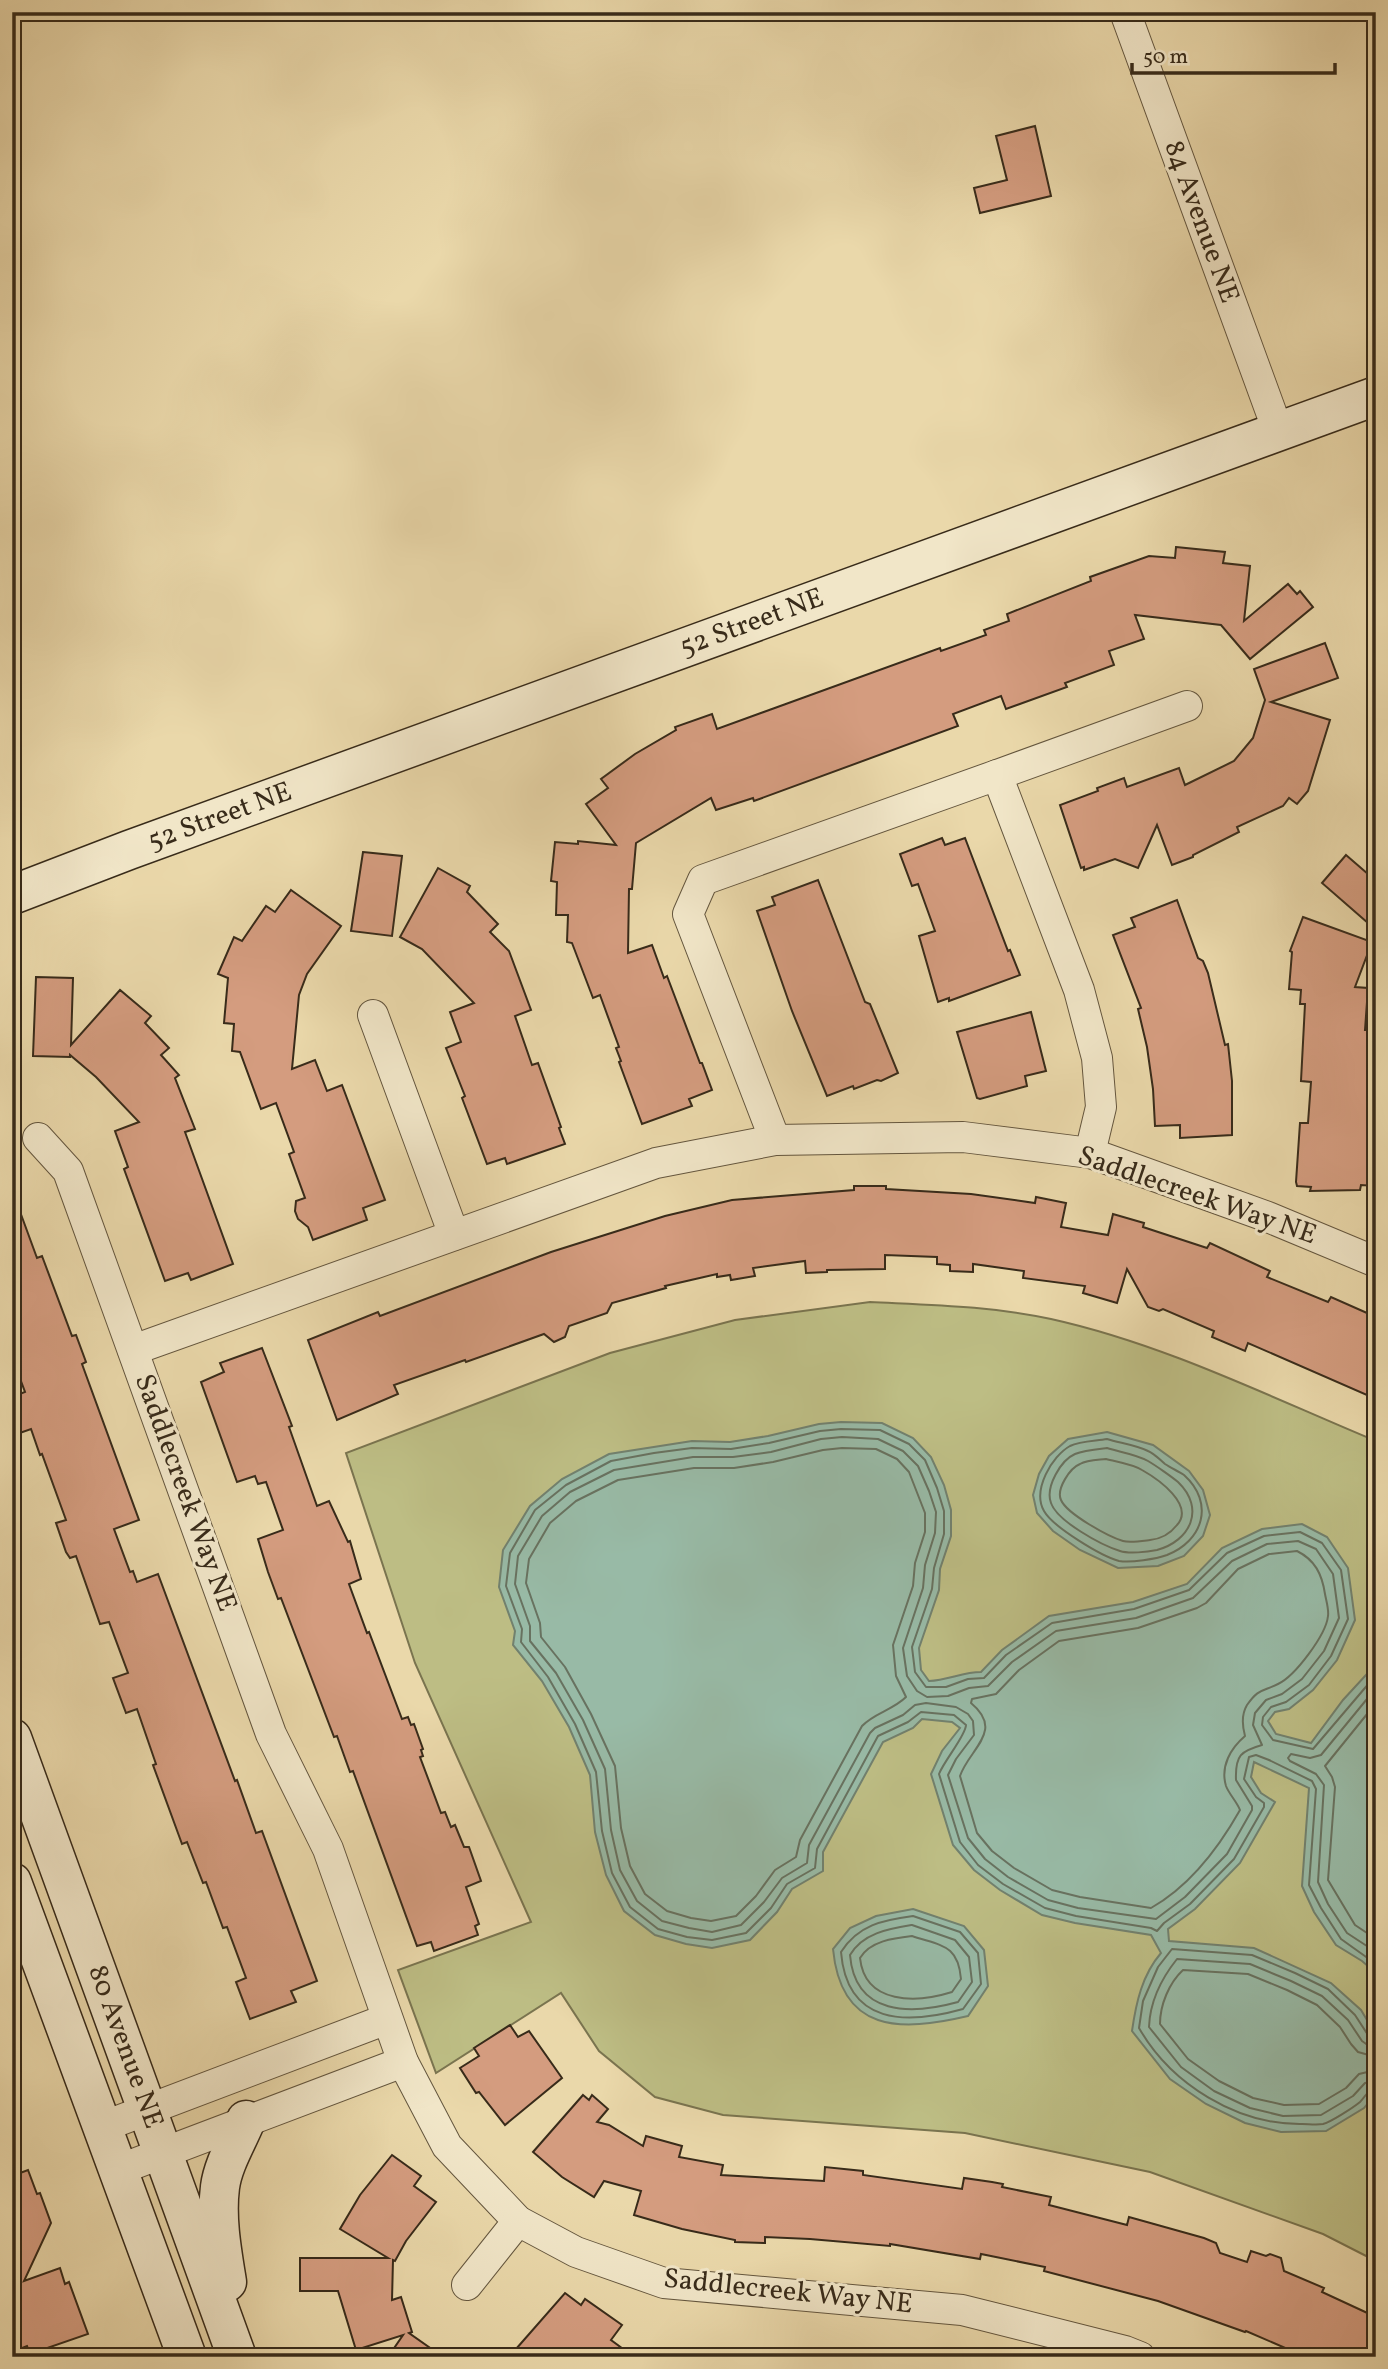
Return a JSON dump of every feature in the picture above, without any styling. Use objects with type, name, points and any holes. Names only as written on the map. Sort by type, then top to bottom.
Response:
[{"type":"street","name":"84 Avenue NE","points":[[1125,12],[1278,431]]},
{"type":"street","name":"52 Street NE","points":[[12,895],[1376,396]]},
{"type":"street","points":[[775,1140],[688,914],[703,880],[1187,706]]},
{"type":"street","points":[[997,775],[1079,990],[1097,1058],[1101,1107],[1090,1153]]},
{"type":"street","name":"52 Street NE","points":[[12,871],[129,850]]},
{"type":"street","points":[[373,1015],[454,1235]]},
{"type":"street","name":"Saddlecreek Way NE","points":[[1130,2355],[962,2311],[664,2283],[576,2252],[518,2221],[447,2146],[403,2062],[328,1849],[271,1734],[133,1350],[656,1163],[775,1140],[962,1137],[1090,1153],[1268,1217],[1376,1262]]},
{"type":"street","points":[[38,1138],[68,1171],[133,1350]]},
{"type":"street","name":"80 Avenue NE","points":[[12,1738],[237,2357]]},
{"type":"street","name":"80 Avenue NE","points":[[12,1882],[187,2357]]},
{"type":"street","points":[[102,2127],[387,2019]]},
{"type":"street","points":[[118,2170],[403,2062]]},
{"type":"street","points":[[237,2357],[220,2240],[220,2187],[226,2163],[246,2120]]},
{"type":"street","points":[[467,2285],[518,2221]]},
{"type":"green space","points":[[870,1302],[1006,1311],[1093,1330],[1176,1357],[1376,1441],[1376,2261],[1323,2234],[1150,2172],[965,2133],[723,2115],[655,2097],[599,2051],[561,1993],[436,2073],[398,1970],[531,1922],[415,1663],[346,1453],[610,1353],[735,1320]]},
{"type":"water","points":[[841,1422],[882,1423],[913,1438],[931,1457],[944,1485],[951,1510],[951,1536],[940,1569],[939,1590],[919,1648],[921,1670],[929,1681],[981,1672],[1002,1650],[1049,1616],[1133,1602],[1187,1584],[1222,1548],[1262,1529],[1302,1524],[1327,1537],[1348,1568],[1355,1620],[1337,1660],[1313,1690],[1289,1709],[1275,1712],[1268,1721],[1276,1734],[1311,1743],[1343,1700],[1376,1664],[1376,1973],[1336,1945],[1314,1912],[1302,1886],[1309,1788],[1254,1762],[1251,1777],[1261,1793],[1275,1802],[1240,1863],[1195,1909],[1168,1929],[1169,1941],[1254,1948],[1331,1983],[1361,2010],[1376,2035],[1376,2093],[1364,2108],[1326,2131],[1281,2132],[1245,2123],[1206,2104],[1170,2079],[1132,2031],[1141,1990],[1161,1953],[1151,1935],[1042,1915],[1000,1890],[974,1870],[953,1845],[931,1774],[942,1751],[960,1728],[952,1722],[922,1719],[913,1728],[883,1742],[823,1852],[823,1871],[792,1889],[777,1912],[750,1940],[712,1948],[686,1944],[655,1935],[624,1911],[606,1875],[595,1832],[590,1775],[569,1727],[542,1681],[513,1645],[515,1631],[499,1587],[503,1550],[530,1506],[562,1479],[609,1454],[692,1441],[730,1442]]},
{"type":"water","points":[[1107,1432],[1153,1445],[1189,1471],[1203,1490],[1210,1515],[1203,1536],[1184,1556],[1158,1566],[1118,1568],[1080,1550],[1053,1531],[1037,1513],[1033,1495],[1039,1474],[1049,1456],[1068,1439]]},
{"type":"water","points":[[913,1909],[964,1926],[984,1950],[988,1986],[968,2016],[919,2024],[898,2024],[878,2020],[861,2011],[848,1997],[838,1977],[833,1949],[850,1928],[876,1916]]},
{"type":"building","points":[[1035,126],[1051,196],[980,213],[974,188],[1007,180],[996,136]]},
{"type":"building","points":[[1176,547],[1225,552],[1223,563],[1250,566],[1244,621],[1288,584],[1297,594],[1300,591],[1313,607],[1250,659],[1221,625],[1135,615],[1144,639],[1109,651],[1114,665],[1065,683],[1067,687],[1006,709],[1001,696],[953,714],[958,726],[754,801],[753,798],[716,810],[711,798],[636,843],[632,889],[629,889],[628,953],[652,945],[712,1090],[689,1099],[692,1106],[642,1124],[619,1062],[621,1061],[616,1048],[619,1047],[600,995],[593,998],[572,943],[567,942],[568,915],[556,915],[557,882],[551,881],[555,842],[578,844],[578,841],[616,845],[586,804],[608,788],[601,779],[635,754],[676,730],[675,727],[712,714],[717,729],[940,648],[941,651],[986,635],[984,630],[1009,621],[1007,614],[1091,581],[1090,577],[1149,556],[1175,558]]},
{"type":"building","points":[[1325,643],[1338,678],[1271,702],[1330,720],[1308,791],[1297,804],[1289,798],[1283,806],[1237,827],[1239,832],[1193,857],[1172,865],[1157,825],[1138,868],[1115,859],[1084,870],[1084,867],[1081,868],[1060,805],[1124,778],[1127,787],[1179,768],[1185,785],[1234,761],[1253,738],[1265,700],[1254,669]]},
{"type":"building","points":[[942,838],[945,845],[965,838],[1008,951],[1010,950],[1020,975],[949,1001],[949,998],[938,1002],[919,936],[935,931],[918,884],[912,886],[900,854]]},
{"type":"building","points":[[363,852],[402,856],[392,936],[351,931]]},
{"type":"building","points":[[1346,855],[1376,881],[1376,930],[1322,883]]},
{"type":"building","points":[[438,868],[470,886],[467,892],[498,924],[490,932],[509,951],[531,1010],[515,1016],[532,1065],[538,1063],[565,1144],[507,1164],[505,1158],[487,1164],[446,1048],[461,1042],[450,1012],[474,1003],[422,949],[400,937]]},
{"type":"building","points":[[818,880],[865,1002],[870,1004],[898,1073],[881,1081],[854,1089],[853,1086],[827,1096],[792,1011],[757,911],[775,905],[772,897]]},
{"type":"building","points":[[291,890],[341,926],[307,974],[299,995],[292,1069],[315,1060],[327,1091],[342,1085],[385,1200],[363,1208],[367,1220],[313,1240],[308,1227],[298,1219],[295,1211],[296,1201],[305,1198],[289,1154],[294,1152],[276,1103],[261,1109],[240,1052],[232,1051],[234,1024],[224,1023],[228,978],[218,974],[234,937],[242,941],[266,906],[275,912]]},
{"type":"building","points":[[1177,900],[1198,958],[1203,961],[1208,973],[1225,1045],[1228,1044],[1232,1081],[1232,1135],[1180,1138],[1180,1125],[1155,1126],[1147,1047],[1138,1009],[1141,1008],[1113,935],[1135,927],[1131,918]]},
{"type":"building","points":[[1303,917],[1372,942],[1355,987],[1368,988],[1365,1030],[1376,1030],[1376,1186],[1361,1185],[1360,1190],[1310,1191],[1311,1187],[1297,1186],[1296,1182],[1300,1123],[1308,1123],[1311,1082],[1301,1081],[1305,1004],[1300,1004],[1301,990],[1289,989],[1290,951]]},
{"type":"building","points":[[36,977],[73,978],[71,1045],[120,990],[151,1016],[145,1023],[169,1048],[161,1055],[179,1075],[175,1078],[195,1129],[185,1132],[233,1264],[191,1280],[188,1273],[165,1281],[124,1169],[128,1167],[115,1131],[139,1122],[96,1077],[70,1055],[33,1056]]},
{"type":"building","points":[[1031,1012],[1046,1071],[1025,1076],[1027,1086],[977,1098],[957,1032]]},
{"type":"building","points":[[854,1186],[886,1186],[886,1189],[971,1194],[1035,1203],[1036,1197],[1066,1203],[1061,1227],[1108,1235],[1113,1214],[1207,1248],[1210,1243],[1270,1271],[1267,1277],[1328,1302],[1331,1297],[1376,1317],[1376,1399],[1248,1343],[1245,1351],[1212,1337],[1214,1331],[1163,1309],[1159,1311],[1148,1307],[1127,1269],[1117,1303],[1083,1293],[1085,1286],[1023,1278],[1024,1271],[973,1264],[973,1272],[950,1271],[950,1265],[937,1264],[937,1257],[885,1255],[885,1269],[806,1273],[805,1261],[753,1268],[755,1276],[731,1280],[730,1275],[717,1277],[717,1274],[665,1286],[666,1288],[612,1303],[607,1313],[569,1326],[565,1337],[554,1342],[544,1334],[394,1385],[398,1394],[337,1420],[308,1340],[378,1312],[380,1316],[551,1252],[665,1216],[732,1200],[854,1190]]},
{"type":"building","points":[[15,1198],[37,1258],[42,1256],[72,1336],[76,1335],[86,1362],[82,1364],[139,1520],[114,1529],[130,1572],[133,1571],[137,1582],[158,1574],[235,1781],[237,1780],[256,1833],[262,1831],[317,1981],[291,1991],[296,2002],[250,2019],[236,1982],[246,1978],[227,1927],[223,1928],[187,1842],[182,1844],[153,1765],[156,1764],[137,1709],[126,1713],[113,1678],[128,1673],[109,1622],[100,1624],[76,1556],[70,1558],[66,1552],[56,1523],[66,1520],[31,1429],[17,1434],[12,1421],[12,1397],[25,1392],[12,1357],[12,1199]]},
{"type":"building","points":[[262,1348],[292,1426],[289,1427],[317,1506],[329,1501],[348,1542],[350,1541],[361,1579],[349,1584],[402,1719],[408,1717],[411,1725],[414,1724],[423,1749],[423,1756],[420,1757],[441,1813],[445,1812],[451,1827],[455,1825],[464,1847],[469,1847],[481,1881],[466,1887],[479,1924],[475,1926],[478,1935],[434,1951],[431,1942],[417,1946],[353,1771],[350,1772],[337,1736],[334,1737],[281,1598],[278,1599],[268,1572],[258,1539],[283,1530],[266,1482],[258,1484],[255,1476],[237,1482],[201,1382],[224,1372],[220,1363]]},
{"type":"building","points":[[510,2025],[518,2037],[529,2031],[562,2078],[505,2125],[479,2092],[476,2093],[460,2068],[479,2056],[474,2048]]},
{"type":"building","points":[[583,2095],[589,2100],[592,2095],[608,2109],[597,2122],[609,2125],[643,2146],[646,2136],[682,2146],[679,2157],[723,2165],[721,2175],[824,2181],[825,2167],[962,2189],[964,2178],[992,2182],[1003,2184],[1002,2187],[1051,2197],[1049,2205],[1127,2225],[1129,2217],[1204,2238],[1216,2243],[1220,2253],[1247,2262],[1251,2251],[1266,2256],[1270,2254],[1281,2258],[1284,2271],[1324,2288],[1322,2292],[1376,2317],[1376,2357],[1306,2357],[1246,2331],[1158,2301],[1044,2271],[1045,2267],[981,2254],[980,2259],[890,2244],[810,2239],[765,2237],[765,2243],[735,2242],[634,2215],[641,2191],[604,2181],[594,2197],[562,2177],[533,2152]]},
{"type":"building","points":[[392,2155],[421,2176],[414,2186],[436,2202],[406,2241],[395,2261],[393,2260],[392,2300],[401,2297],[412,2332],[409,2333],[443,2357],[388,2357],[403,2335],[356,2350],[338,2291],[300,2291],[300,2258],[388,2258],[340,2229],[360,2195]]},
{"type":"building","points":[[28,2170],[51,2223],[24,2281],[60,2268],[65,2284],[69,2282],[88,2334],[30,2354],[27,2346],[12,2352],[12,2176]]},
{"type":"building","points":[[565,2293],[581,2305],[585,2299],[622,2325],[611,2340],[634,2357],[509,2357]]}]
